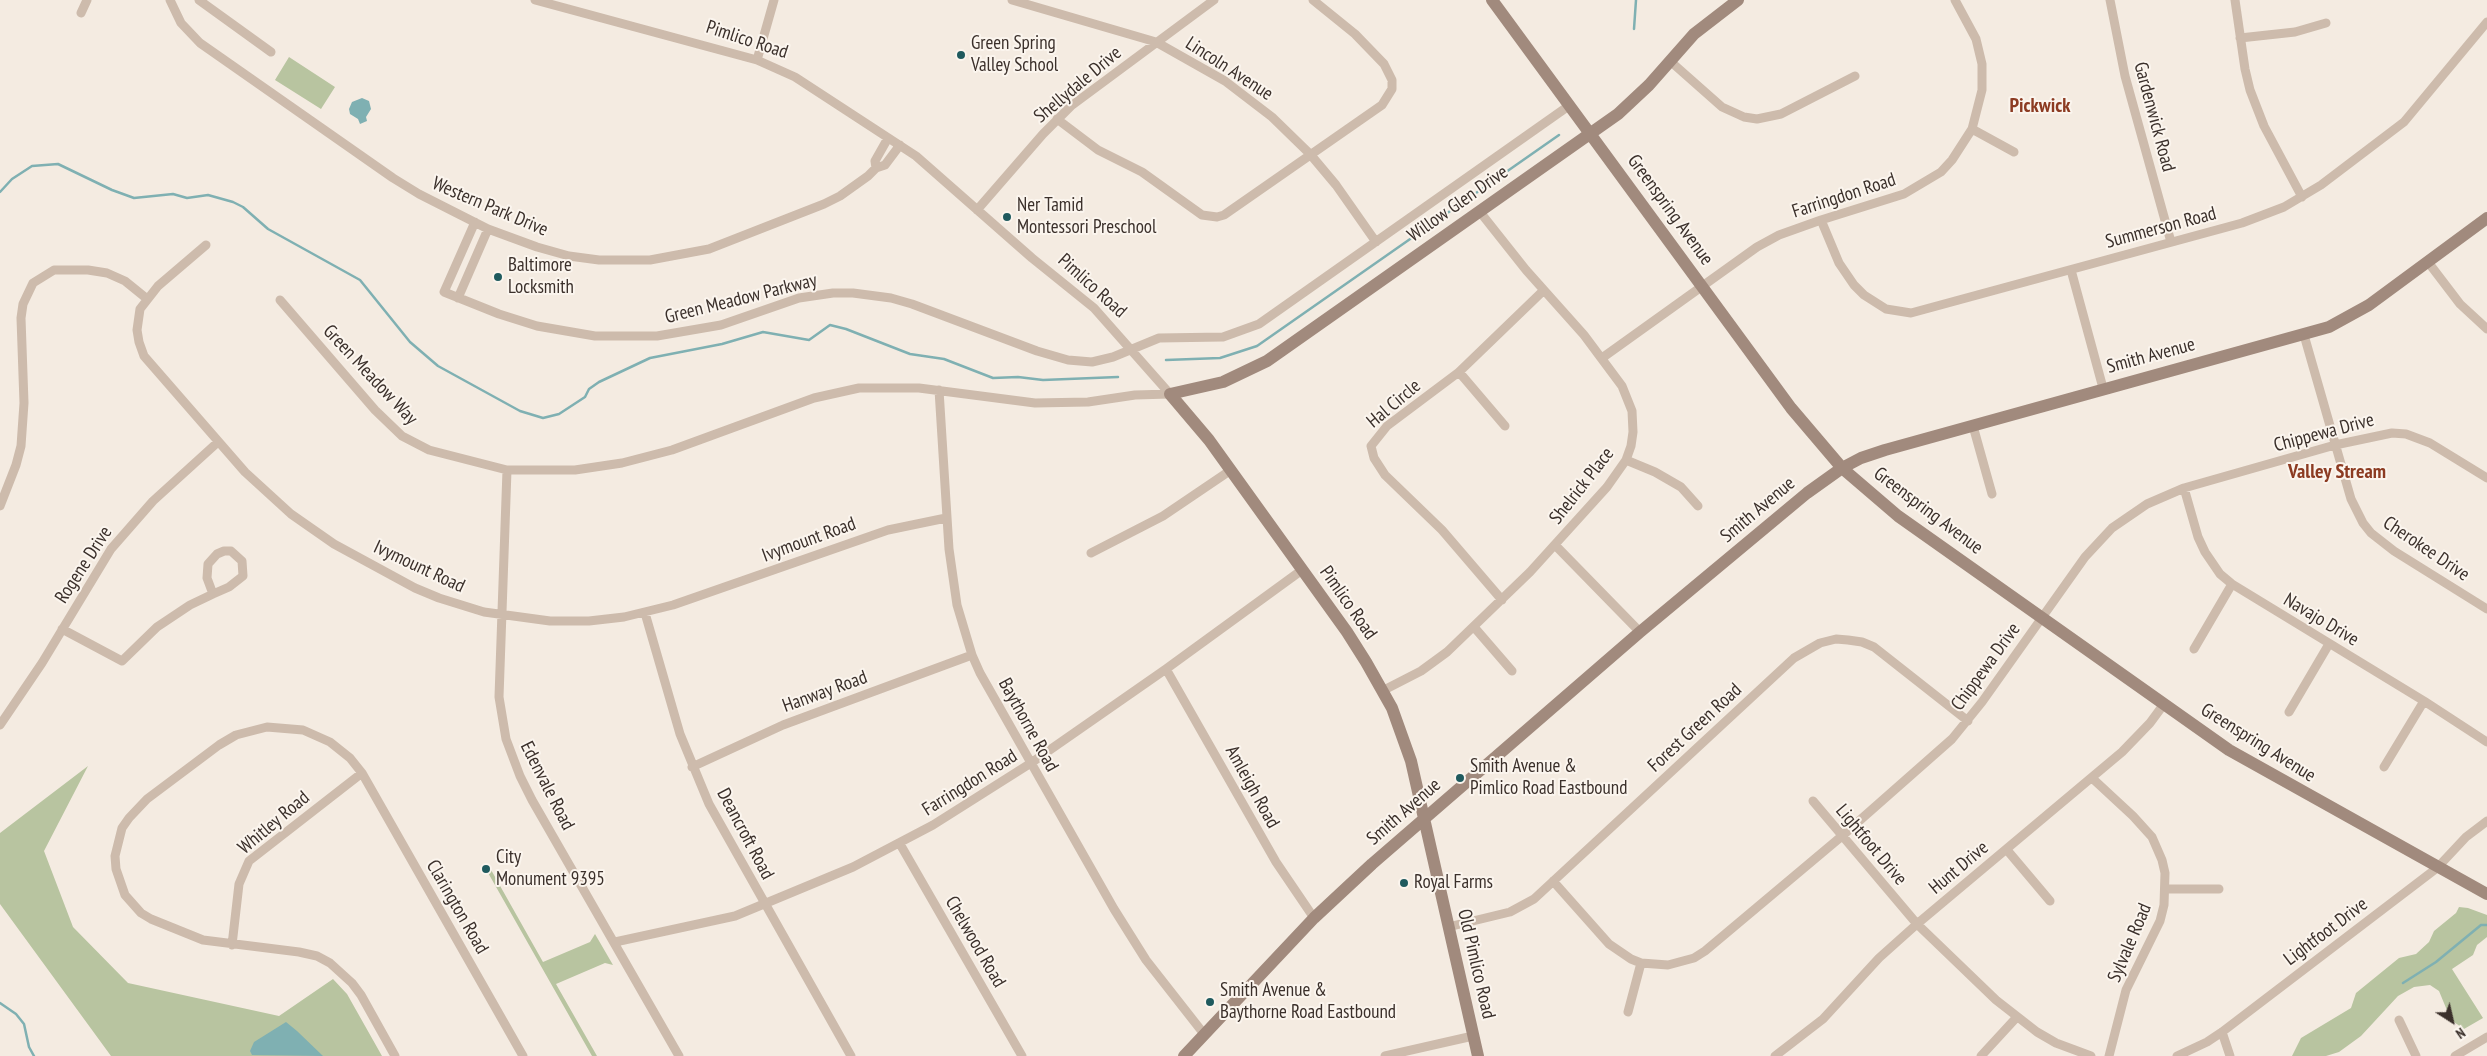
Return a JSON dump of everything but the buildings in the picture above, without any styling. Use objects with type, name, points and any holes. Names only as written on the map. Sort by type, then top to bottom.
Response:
[{"type":"main road","name":"Greenspring Avenue","points":[[1492,0],[1791,408],[1842,468],[1898,516],[2242,759],[2436,868],[2487,894]]},
{"type":"main road","name":"Willow Glen Drive","points":[[1170,394],[1223,382],[1255,368],[1480,212],[1629,104],[1694,34],[1738,0]]},
{"type":"main road","name":"Smith Avenue","points":[[1184,1056],[1314,918],[1640,632],[1807,493],[1842,468],[1861,458],[1884,450],[2329,327],[2356,314],[2487,218]]},
{"type":"main road","name":"Pimlico Road","points":[[1170,394],[1196,423],[1231,470],[1346,632],[1384,690],[1402,732],[1423,822]]},
{"type":"main road","name":"Old Pimlico Road","points":[[1423,822],[1478,1056]]},
{"type":"street","points":[[82,13],[87,0]]},
{"type":"street","name":"Western Park Drive","points":[[170,0],[180,23],[209,50],[392,178],[488,229],[537,247],[599,260],[650,260],[683,256],[709,249],[824,204],[852,188],[876,168],[884,165],[900,145]]},
{"type":"street","points":[[199,0],[271,52]]},
{"type":"street","name":"Pimlico Road","points":[[535,0],[757,60],[795,77],[916,156],[1094,308],[1170,394]]},
{"type":"street","points":[[576,10],[579,0]]},
{"type":"street","points":[[757,60],[774,0]]},
{"type":"street","name":"Lincoln Avenue","points":[[1012,0],[1156,42],[1225,81],[1272,117],[1310,154],[1336,185],[1376,242]]},
{"type":"street","name":"Shellydale Drive","points":[[977,210],[1057,119],[1079,100],[1214,0]]},
{"type":"street","points":[[1057,119],[1098,150],[1142,172],[1202,215],[1217,217],[1230,211],[1382,105],[1392,90],[1392,80],[1384,64],[1355,34],[1313,0]]},
{"type":"street","name":"Farringdon Road","points":[[1602,358],[1702,285],[1764,243],[1821,220],[1904,194],[1941,172],[1952,160],[1972,130],[1982,90],[1982,64],[1971,27],[1955,0]]},
{"type":"street","name":"Gardenwick Road","points":[[2110,0],[2125,76],[2172,242]]},
{"type":"street","points":[[2235,0],[2245,69],[2264,126],[2302,197]]},
{"type":"street","points":[[2240,38],[2295,32],[2326,22]]},
{"type":"street","name":"Summerson Road","points":[[1821,220],[1839,263],[1854,285],[1874,303],[1897,312],[1924,310],[2262,217],[2321,185],[2404,122],[2487,22]]},
{"type":"street","points":[[1670,61],[1722,107],[1744,118],[1757,119],[1781,114],[1855,76]]},
{"type":"street","name":"Willow Glen Drive","points":[[1130,350],[1159,338],[1223,337],[1248,330],[1272,316],[1570,105]]},
{"type":"street","points":[[1972,130],[2014,152]]},
{"type":"street","points":[[876,168],[875,161],[888,138]]},
{"type":"street","name":"Shelrick Place","points":[[1384,690],[1434,662],[1474,627],[1556,546],[1606,487],[1626,460],[1633,432],[1632,411],[1622,386],[1574,322],[1544,290],[1480,212]]},
{"type":"street","name":"Green Meadow Parkway","points":[[475,222],[444,292],[537,326],[585,335],[632,338],[703,329],[798,298],[833,293],[853,293],[891,298],[912,304],[1037,351],[1068,360],[1102,360],[1130,350]]},
{"type":"street","points":[[458,298],[488,229]]},
{"type":"street","points":[[0,506],[16,465],[21,446],[24,403],[21,318],[23,304],[34,283],[54,270],[88,270],[107,273],[125,281],[146,298],[206,245]]},
{"type":"street","points":[[2428,262],[2460,304],[2487,329]]},
{"type":"street","points":[[2072,270],[2103,388]]},
{"type":"street","name":"Hal Circle","points":[[1502,600],[1442,530],[1385,475],[1374,458],[1371,446],[1387,426],[1460,372],[1544,290]]},
{"type":"street","name":"Ivymount Road","points":[[146,298],[140,309],[137,330],[138,342],[144,356],[218,442],[269,496],[311,529],[334,544],[431,595],[464,607],[502,615],[550,621],[589,621],[645,613],[682,603],[860,539],[912,524],[946,518]]},
{"type":"street","name":"Green Meadow Way","points":[[280,300],[376,410],[402,436],[429,450],[507,470]]},
{"type":"street","name":"Cherokee Drive","points":[[2304,335],[2334,445],[2356,512],[2371,533],[2394,551],[2487,609]]},
{"type":"street","points":[[1460,372],[1505,426]]},
{"type":"street","points":[[507,470],[567,471],[622,463],[672,450],[814,398],[859,388],[900,387],[939,390],[1012,402],[1035,403],[1088,402],[1135,395],[1170,394]]},
{"type":"street","name":"Baythorne Road","points":[[939,390],[946,518],[957,605],[972,654],[980,673],[1130,937],[1204,1034]]},
{"type":"street","points":[[1973,426],[1992,494]]},
{"type":"street","name":"Chippewa Drive","points":[[1554,880],[1619,952],[1641,962],[1668,966],[1694,958],[1705,951],[1842,836],[1932,758],[1968,721],[2085,557],[2112,528],[2147,504],[2184,488],[2378,434],[2406,434],[2430,443],[2487,478]]},
{"type":"street","name":"Rogene Drive","points":[[0,726],[62,629],[96,570],[134,521],[218,442]]},
{"type":"street","points":[[1626,460],[1655,472],[1681,487],[1698,506]]},
{"type":"street","name":"Edenvale Road","points":[[507,470],[499,697],[501,718],[509,747],[532,800],[679,1056]]},
{"type":"street","points":[[1091,553],[1163,516],[1231,470]]},
{"type":"street","name":"Navajo Drive","points":[[2184,488],[2198,537],[2205,552],[2220,574],[2232,584],[2424,701],[2487,742]]},
{"type":"street","points":[[1556,546],[1640,632]]},
{"type":"street","points":[[62,629],[122,661],[157,627],[190,605],[229,588],[243,576],[242,561],[231,551],[217,554],[208,564],[207,578],[213,594]]},
{"type":"street","name":"Farringdon Road","points":[[615,942],[718,922],[853,867],[900,844],[961,809],[1031,764],[1302,570]]},
{"type":"street","points":[[2194,648],[2232,584]]},
{"type":"street","name":"Deancroft Road","points":[[645,613],[680,734],[692,767],[720,826],[850,1056]]},
{"type":"street","points":[[1474,627],[1512,670]]},
{"type":"street","name":"Forest Green Road","points":[[1448,927],[1510,912],[1534,898],[1794,658],[1820,643],[1836,639],[1862,642],[1874,647],[1968,721]]},
{"type":"street","points":[[2289,712],[2329,644]]},
{"type":"street","name":"Hanway Road","points":[[692,767],[782,725],[972,654]]},
{"type":"street","name":"Amleigh Road","points":[[1166,669],[1276,862],[1314,918]]},
{"type":"street","points":[[2384,767],[2424,701]]},
{"type":"street","name":"Hunt Drive","points":[[1775,1056],[1823,1019],[1879,958],[1917,924],[2007,850],[2138,737],[2164,704]]},
{"type":"street","name":"Clarington Road","points":[[395,1056],[361,995],[347,978],[330,963],[317,956],[299,952],[232,945],[194,937],[150,918],[133,904],[125,894],[120,881],[115,856],[122,828],[128,818],[147,799],[219,745],[243,732],[267,726],[302,730],[316,734],[341,749],[362,773],[523,1056]]},
{"type":"street","name":"Whitley Road","points":[[232,945],[238,884],[249,861],[362,773]]},
{"type":"street","name":"Sylvale Road","points":[[2092,778],[2133,816],[2152,837],[2162,860],[2166,889],[2160,921],[2126,990],[2109,1056]]},
{"type":"street","name":"Lightfoot Drive","points":[[1813,801],[1917,924],[2016,1018],[2056,1043],[2091,1056]]},
{"type":"street","name":"Lightfoot Drive","points":[[2177,1056],[2200,1046],[2222,1032],[2436,868],[2466,837],[2487,821]]},
{"type":"street","name":"Chelwood Road","points":[[900,844],[1022,1056]]},
{"type":"street","points":[[2007,850],[2050,901]]},
{"type":"street","points":[[2166,889],[2219,889]]},
{"type":"street","points":[[1628,1012],[1641,962]]},
{"type":"street","points":[[1981,1056],[2016,1018]]},
{"type":"street","points":[[2399,1020],[2416,1056]]},
{"type":"street","points":[[2222,1032],[2230,1056]]},
{"type":"street","points":[[1386,1056],[1473,1036]]},
{"type":"street","points":[[2455,1056],[2487,1037]]},
{"type":"green space","points":[[289,57],[335,87],[321,109],[275,80]]},
{"type":"green space","points":[[88,766],[44,851],[73,927],[128,983],[279,1016],[333,979],[347,994],[382,1056],[111,1056],[0,904],[0,833]]},
{"type":"green space","points":[[490,868],[543,962],[590,942],[595,934],[613,965],[605,963],[556,984],[597,1056],[592,1056],[487,871]]},
{"type":"green space","points":[[2459,907],[2468,908],[2487,915],[2487,937],[2477,945],[2473,955],[2452,969],[2483,1018],[2464,1029],[2451,1020],[2439,991],[2430,985],[2414,987],[2398,996],[2361,1036],[2339,1052],[2326,1056],[2292,1056],[2301,1038],[2351,1008],[2356,993],[2399,958],[2416,954],[2429,942],[2434,931],[2456,913]]},
{"type":"water","points":[[362,98],[369,101],[371,109],[366,117],[367,121],[360,124],[358,119],[350,114],[349,109],[352,102]]},
{"type":"water","points":[[286,1022],[323,1056],[252,1055],[250,1051],[254,1042]]},
{"type":"waterway","points":[[1634,29],[1636,0]]},
{"type":"waterway","points":[[1166,360],[1220,358],[1257,346],[1559,135]]},
{"type":"waterway","points":[[0,192],[12,179],[32,166],[58,164],[112,190],[134,198],[173,194],[187,198],[208,195],[233,202],[243,207],[268,229],[360,280],[410,342],[438,366],[520,411],[543,418],[559,414],[585,397],[589,389],[599,382],[650,358],[722,344],[763,332],[809,340],[830,325],[846,329],[910,354],[944,359],[993,378],[1018,377],[1043,380],[1118,377]]},
{"type":"waterway","points":[[2403,983],[2436,962],[2481,925],[2487,925]]},
{"type":"waterway","points":[[0,1003],[16,1014],[24,1024],[29,1047],[34,1056]]},
{"type":"place","name":"Green Spring Valley School","points":[[961,55]]},
{"type":"place","name":"Ner Tamid Montessori Preschool","points":[[1007,217]]},
{"type":"place","name":"Baltimore Locksmith","points":[[498,277]]},
{"type":"place","name":"Smith Avenue & Pimlico Road Eastbound","points":[[1460,778]]},
{"type":"place","name":"City Monument 9395","points":[[486,869]]},
{"type":"place","name":"Royal Farms","points":[[1404,883]]},
{"type":"place","name":"Smith Avenue & Baythorne Road Eastbound","points":[[1210,1002]]},
{"type":"district","name":"Pickwick","points":[[2040,106]]},
{"type":"district","name":"Valley Stream","points":[[2337,472]]}]
